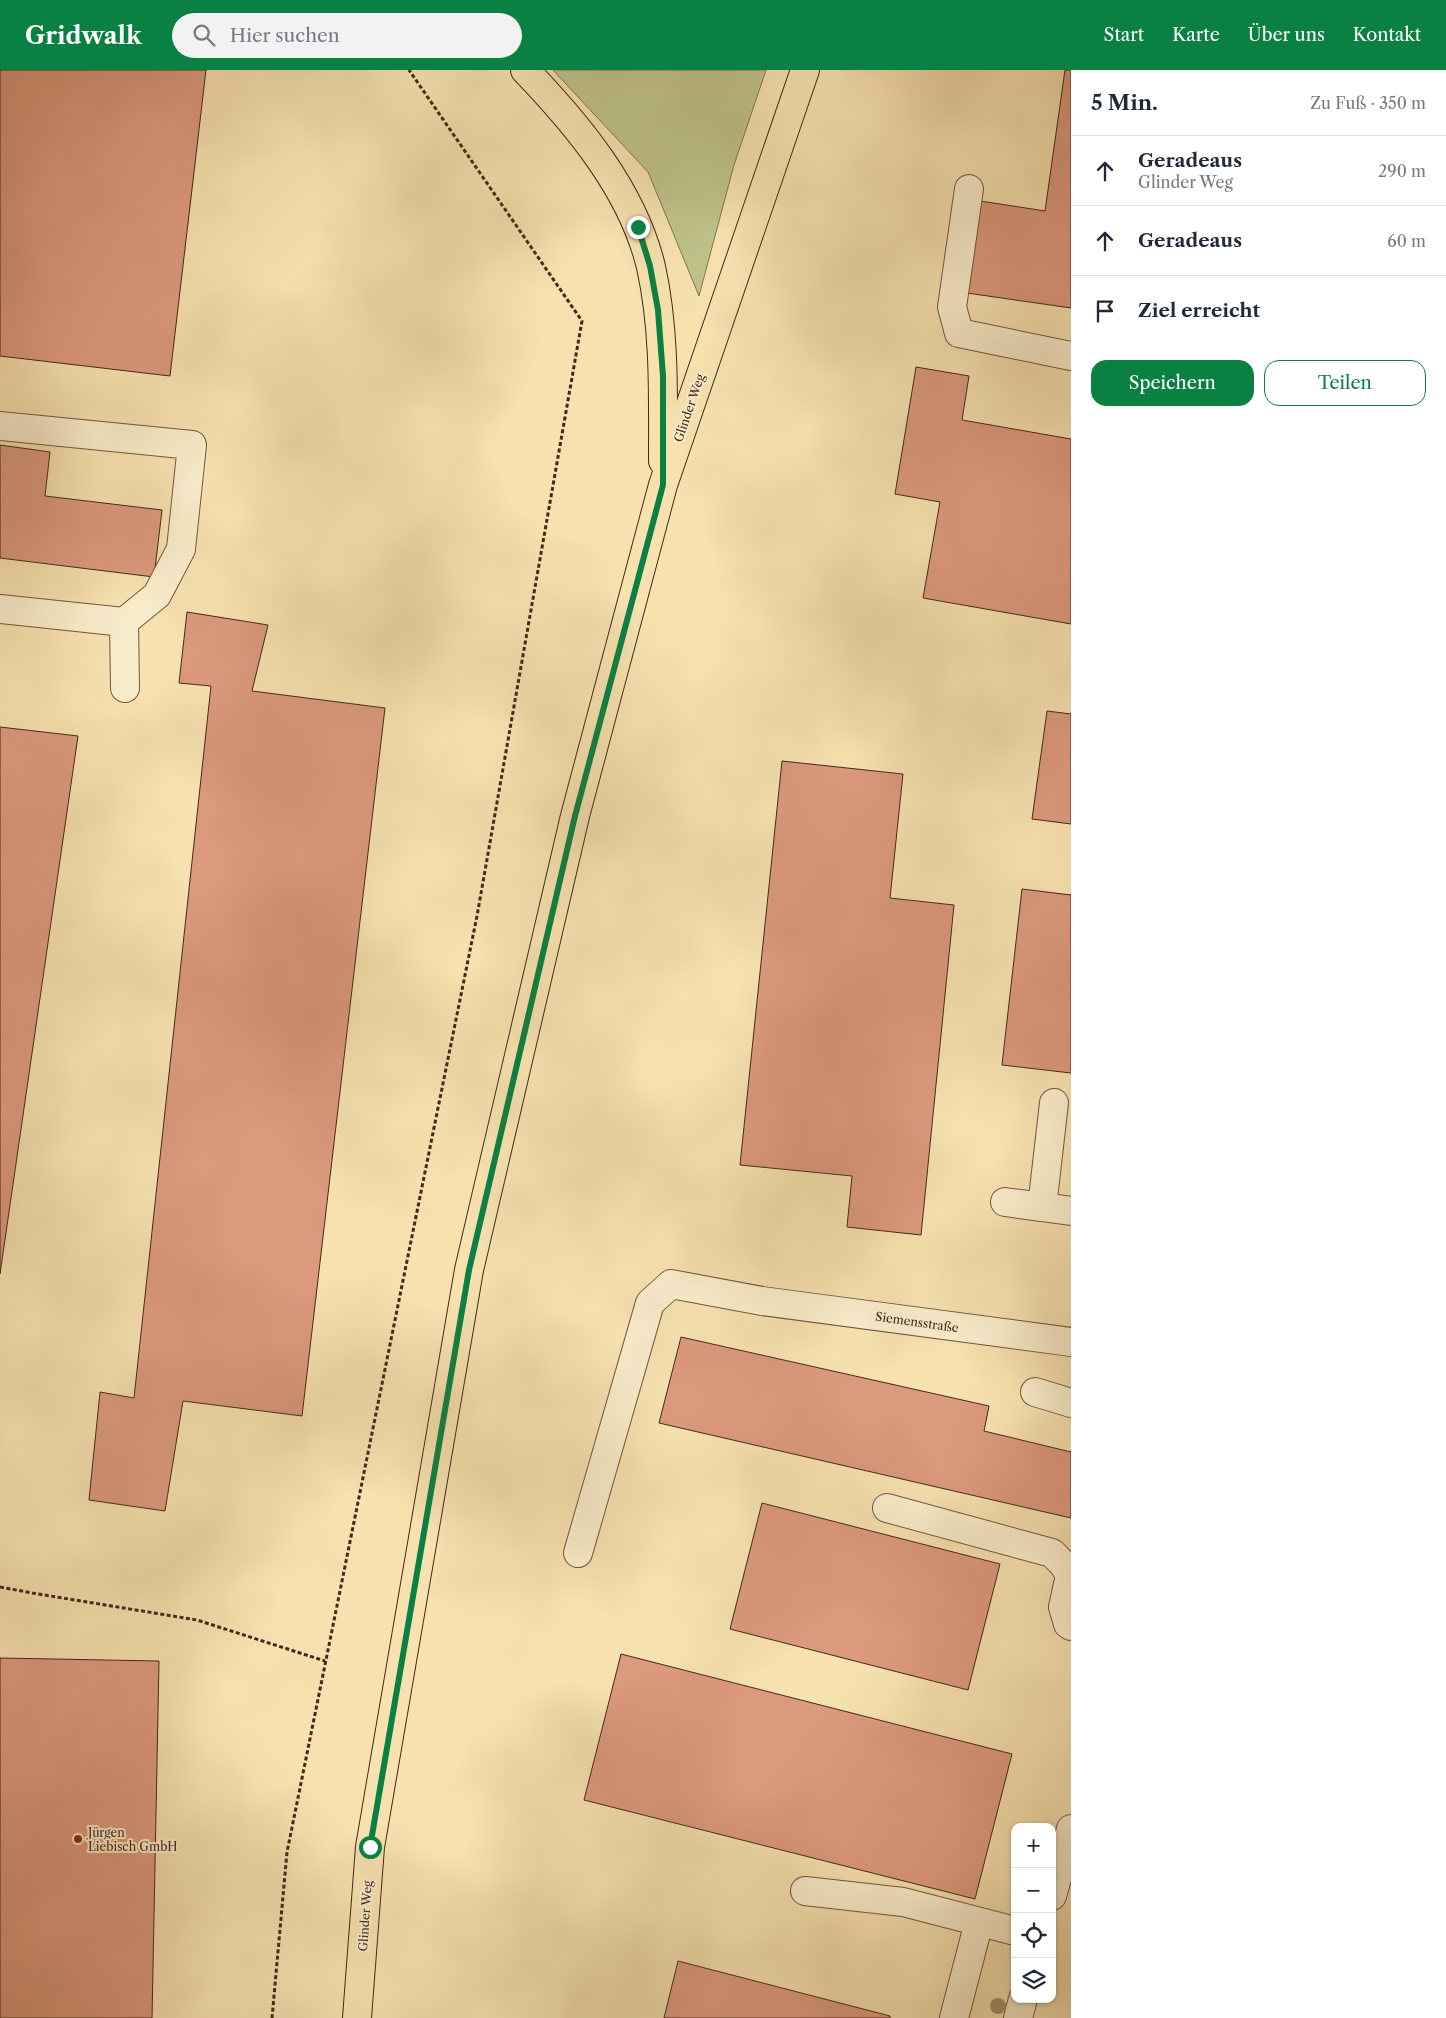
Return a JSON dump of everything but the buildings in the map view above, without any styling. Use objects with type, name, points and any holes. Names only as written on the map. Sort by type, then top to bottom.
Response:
[{"type":"main road","points":[[525,70],[548,94],[593,150],[619,189],[638,227],[650,266],[658,310],[663,376],[663,485]]},
{"type":"main road","name":"Glinder Weg","points":[[358,2018],[370,1847],[469,1270],[575,816],[663,485],[805,70]]},
{"type":"street","points":[[969,189],[952,307],[959,333],[1071,356]]},
{"type":"street","points":[[0,426],[192,445],[181,549],[157,595],[124,622],[0,609]]},
{"type":"street","points":[[124,622],[125,688]]},
{"type":"street","points":[[1042,1207],[1054,1103]]},
{"type":"street","points":[[1005,1202],[1071,1211]]},
{"type":"street","name":"Siemensstraße","points":[[578,1553],[650,1303],[672,1284],[762,1301],[1071,1342]]},
{"type":"street","points":[[1035,1392],[1071,1403]]},
{"type":"street","points":[[887,1508],[1052,1553],[1063,1564],[1070,1575],[1063,1606],[1068,1624],[1071,1626]]},
{"type":"street","points":[[1056,1882],[1071,1830]]},
{"type":"street","points":[[805,1891],[903,1902],[1011,1930]]},
{"type":"street","points":[[954,2018],[979,1922]]},
{"type":"street","points":[[1018,2018],[1023,2003]]},
{"type":"path","points":[[272,2018],[287,1852],[477,916],[582,322],[409,70]]},
{"type":"path","points":[[0,1586],[197,1620],[326,1661]]},
{"type":"green space","points":[[553,70],[766,70],[734,165],[699,296],[648,172]]},
{"type":"place","name":"Jürgen Liebisch GmbH","points":[[78,1839]]},
{"type":"route","points":[[370,1847],[469,1270],[575,816],[663,485],[663,376],[658,310],[650,266],[638,227]]}]
